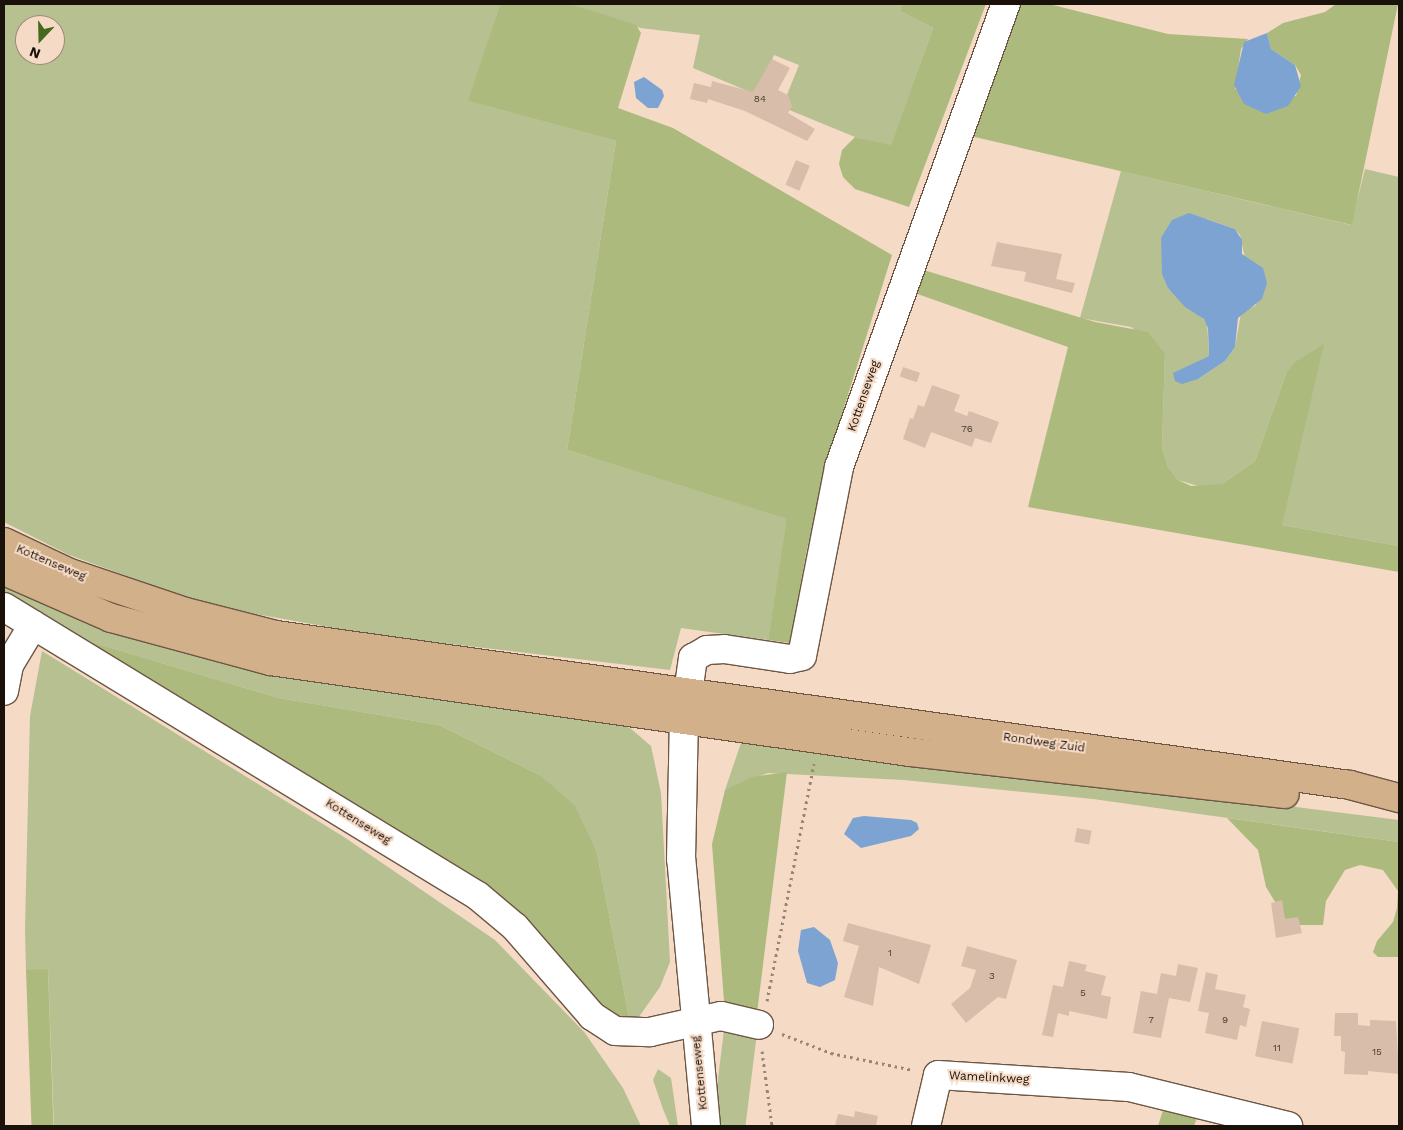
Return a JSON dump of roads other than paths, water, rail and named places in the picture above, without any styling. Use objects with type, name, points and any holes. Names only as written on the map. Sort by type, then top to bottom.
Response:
[{"type":"main road","name":"Kottenseweg","points":[[4,542],[70,573],[186,612],[276,635],[687,693]]},
{"type":"main road","points":[[4,571],[111,618],[270,661],[684,721]]},
{"type":"main road","name":"Rondweg Zuid","points":[[687,693],[1350,785],[1399,798]]},
{"type":"main road","name":"Rondweg Zuid","points":[[684,721],[818,737],[909,752],[1321,798],[1399,802]]},
{"type":"street","name":"Kottenseweg","points":[[706,1126],[694,1020],[681,859],[684,721],[693,658],[707,650],[724,649],[790,659],[802,656],[839,467],[1006,4]]},
{"type":"street","name":"Kottenseweg","points":[[4,607],[478,896],[515,927],[592,1016],[615,1031],[650,1032],[694,1020]]},
{"type":"street","points":[[4,691],[9,665],[33,625]]},
{"type":"street","points":[[694,1020],[721,1016],[760,1025]]},
{"type":"street","name":"Wamelinkweg","points":[[926,1126],[938,1075],[1130,1087],[1288,1126]]},
{"type":"water","points":[[1267,33],[1271,49],[1295,65],[1301,86],[1288,106],[1266,114],[1244,104],[1234,85],[1244,42]]},
{"type":"water","points":[[644,77],[662,90],[664,96],[658,108],[648,108],[636,98],[634,82]]},
{"type":"water","points":[[1189,213],[1235,229],[1242,240],[1242,254],[1263,268],[1267,283],[1262,299],[1238,318],[1235,347],[1225,361],[1198,379],[1182,384],[1175,381],[1173,373],[1209,356],[1208,328],[1204,319],[1185,307],[1168,288],[1162,274],[1161,238],[1172,220]]},
{"type":"water","points":[[864,816],[911,820],[917,823],[919,829],[911,836],[861,848],[844,834],[853,818]]},
{"type":"water","points":[[814,927],[830,940],[838,963],[835,980],[820,987],[807,983],[798,951],[801,930]]}]
